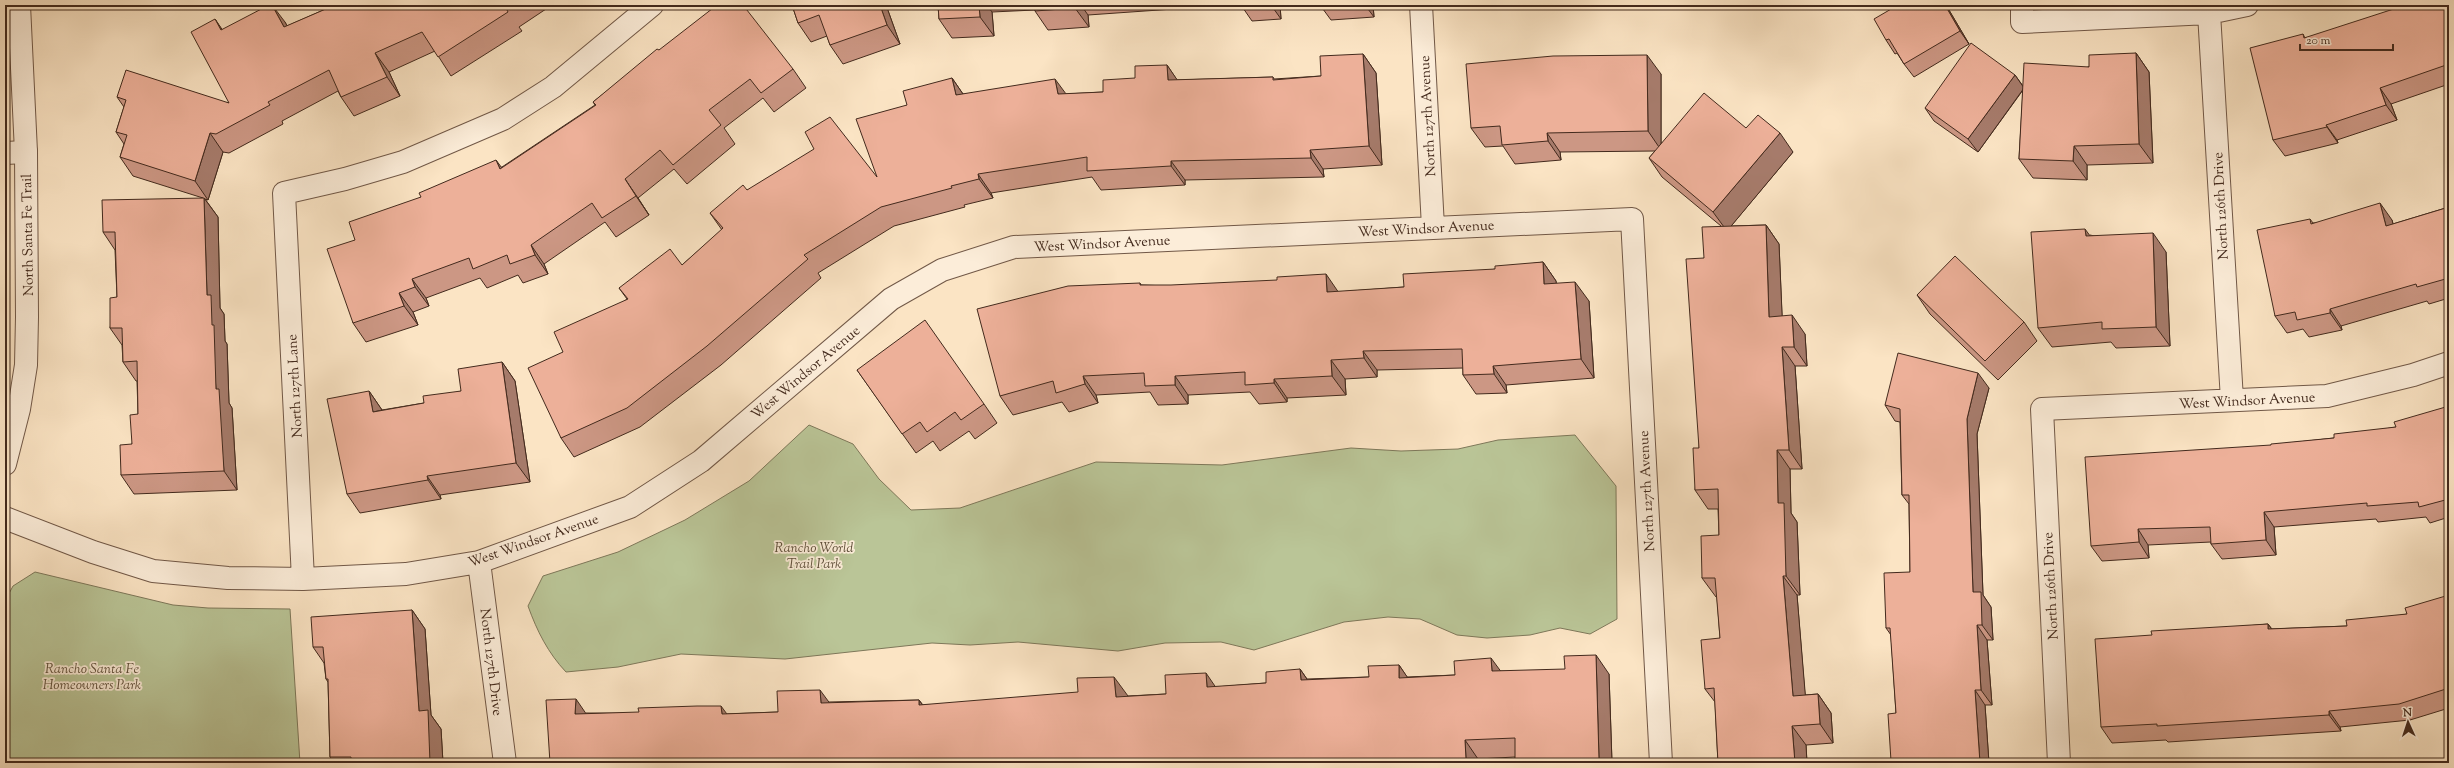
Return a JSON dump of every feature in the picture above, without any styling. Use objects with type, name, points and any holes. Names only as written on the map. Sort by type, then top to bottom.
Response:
[{"type":"street","name":"North Santa Fe Trail","points":[[5,464],[19,409],[26,365],[15,153],[19,5]]},
{"type":"street","name":"North 127th Lane","points":[[303,579],[284,193],[345,179],[403,162],[503,120],[553,86],[652,5]]},
{"type":"street","name":"North 127th Avenue","points":[[1421,5],[1433,227]]},
{"type":"street","points":[[2022,13],[2210,13],[2247,5]]},
{"type":"street","name":"North 126th Drive","points":[[2210,13],[2232,400]]},
{"type":"street","name":"North 127th Avenue","points":[[1632,219],[1661,763]]},
{"type":"street","name":"West Windsor Avenue","points":[[5,518],[93,552],[153,571],[228,578],[303,579],[406,574],[479,562],[630,507],[701,461],[891,299],[942,270],[1014,247],[1632,219]]},
{"type":"street","name":"West Windsor Avenue","points":[[2042,409],[2327,396],[2413,375],[2449,363]]},
{"type":"street","name":"North 126th Drive","points":[[2042,409],[2059,763]]},
{"type":"street","name":"North 127th Drive","points":[[479,562],[505,763]]},
{"type":"green space","name":"Rancho World Trail Park","points":[[809,425],[853,444],[879,479],[911,510],[960,508],[1096,462],[1222,465],[1351,448],[1401,451],[1458,449],[1498,440],[1575,435],[1616,486],[1617,619],[1590,634],[1560,628],[1530,635],[1487,638],[1457,635],[1420,619],[1388,617],[1344,622],[1254,650],[1221,642],[1165,643],[1118,651],[1018,642],[970,645],[932,643],[785,659],[681,654],[618,667],[566,672],[544,641],[528,606],[543,576],[618,552],[685,520],[749,481]]},
{"type":"green space","name":"Rancho Santa Fe Homeowners Park","points":[[35,572],[173,605],[208,608],[290,609],[300,763],[5,763],[5,601],[13,586]]},
{"type":"building","points":[[269,5],[272,5],[284,27],[335,5],[510,5],[506,8],[508,12],[438,57],[422,32],[375,53],[387,77],[341,97],[329,70],[268,102],[270,105],[216,134],[210,133],[195,181],[120,157],[127,135],[116,132],[126,100],[117,97],[126,70],[229,103],[191,32],[215,19],[221,30]]},
{"type":"building","points":[[717,5],[743,5],[793,69],[761,93],[750,79],[709,110],[721,125],[673,165],[660,150],[625,179],[636,196],[602,218],[592,203],[531,245],[535,255],[510,264],[507,255],[473,269],[469,258],[412,279],[415,287],[399,293],[404,306],[353,323],[327,249],[355,240],[349,222],[421,197],[419,193],[496,160],[500,169],[596,105],[593,102],[657,49],[659,50]]},
{"type":"building","points":[[792,5],[880,5],[887,25],[830,45],[819,15],[798,23]]},
{"type":"building","points":[[938,5],[979,5],[980,17],[939,19]]},
{"type":"building","points":[[1035,5],[1075,5],[1075,8],[1035,11]]},
{"type":"building","points":[[1898,5],[1945,5],[1960,31],[1904,64],[1889,39],[1886,40],[1874,19]]},
{"type":"building","points":[[2406,5],[2449,5],[2449,64],[2380,88],[2386,105],[2326,125],[2327,127],[2273,140],[2250,48],[2303,34],[2304,38]]},
{"type":"building","points":[[1971,43],[2015,75],[1968,139],[1925,108]]},
{"type":"building","points":[[2136,53],[2139,144],[2074,146],[2073,161],[2019,159],[2024,63],[2089,67],[2089,55]]},
{"type":"building","points":[[1363,54],[1369,146],[1310,150],[1311,158],[1171,161],[1171,166],[1087,171],[1087,157],[978,174],[979,179],[951,186],[952,188],[881,207],[804,255],[808,259],[707,346],[627,408],[561,438],[528,368],[563,352],[554,332],[628,299],[619,288],[670,249],[682,265],[723,228],[710,213],[743,185],[747,190],[814,149],[805,132],[830,117],[877,177],[856,119],[907,105],[903,91],[952,78],[956,95],[1055,79],[1058,94],[1103,92],[1103,80],[1135,78],[1135,66],[1167,65],[1168,80],[1273,77],[1273,80],[1321,76],[1320,56]]},
{"type":"building","points":[[1647,55],[1648,131],[1547,133],[1548,141],[1502,145],[1500,126],[1471,128],[1466,64],[1553,56]]},
{"type":"building","points":[[1704,93],[1746,128],[1758,115],[1780,133],[1713,212],[1649,158]]},
{"type":"building","points":[[204,198],[207,295],[211,295],[212,325],[214,325],[216,389],[219,389],[224,471],[121,475],[120,445],[132,444],[130,415],[138,414],[137,361],[123,362],[122,328],[110,328],[110,298],[117,297],[115,232],[103,232],[102,200]]},
{"type":"building","points":[[2380,203],[2386,226],[2449,207],[2449,278],[2417,287],[2416,284],[2330,309],[2330,313],[2297,320],[2295,312],[2275,316],[2257,230],[2310,219],[2311,224]]},
{"type":"building","points":[[1766,225],[1769,317],[1792,315],[1794,347],[1782,347],[1789,450],[1777,450],[1778,503],[1784,503],[1786,576],[1783,576],[1793,696],[1818,694],[1820,724],[1792,726],[1795,763],[1718,763],[1714,688],[1705,689],[1701,640],[1720,638],[1715,578],[1702,578],[1701,536],[1719,535],[1718,489],[1695,490],[1693,448],[1699,448],[1686,259],[1704,258],[1702,227]]},
{"type":"building","points":[[2085,229],[2086,236],[2153,233],[2156,327],[2102,329],[2102,322],[2038,328],[2031,232]]},
{"type":"building","points":[[1955,256],[2024,322],[1985,361],[1917,295]]},
{"type":"building","points":[[1543,262],[1544,284],[1575,282],[1581,359],[1493,366],[1494,374],[1463,375],[1462,349],[1363,351],[1364,358],[1331,360],[1332,376],[1274,379],[1274,383],[1245,385],[1245,372],[1175,376],[1175,385],[1145,386],[1144,373],[1083,376],[1085,384],[1056,393],[1053,381],[1000,396],[977,309],[1068,286],[1140,283],[1140,285],[1171,285],[1277,280],[1277,277],[1326,274],[1327,292],[1404,287],[1403,274],[1495,269],[1495,266]]},
{"type":"building","points":[[925,320],[984,404],[961,420],[955,412],[927,432],[920,422],[902,434],[857,370]]},
{"type":"building","points":[[1898,353],[1978,373],[1967,419],[1973,592],[1981,592],[1982,625],[1977,625],[1981,690],[1975,690],[1980,763],[1904,763],[1903,760],[1891,761],[1888,714],[1896,713],[1890,628],[1886,628],[1884,573],[1910,572],[1909,495],[1902,495],[1900,409],[1885,405]]},
{"type":"building","points":[[502,362],[516,463],[427,476],[428,480],[347,494],[327,399],[369,391],[373,412],[424,403],[423,396],[461,391],[458,369]]},
{"type":"building","points":[[2449,406],[2449,499],[2419,507],[2418,502],[2367,506],[2367,503],[2264,512],[2266,540],[2211,544],[2210,527],[2138,529],[2139,542],[2091,546],[2085,457],[2271,445],[2334,438],[2334,434],[2396,427],[2394,422]]},
{"type":"building","points":[[2449,595],[2449,688],[2399,704],[2329,711],[2329,715],[2157,726],[2157,724],[2101,727],[2095,639],[2152,635],[2151,631],[2268,624],[2268,629],[2347,626],[2346,620],[2407,614],[2405,608]]},
{"type":"building","points":[[412,610],[419,711],[428,710],[430,763],[351,763],[351,757],[330,757],[328,679],[326,679],[323,647],[313,647],[311,617]]},
{"type":"building","points":[[1596,655],[1599,759],[1515,762],[1515,738],[1465,740],[1466,759],[1402,763],[1046,763],[1046,760],[998,763],[550,763],[546,700],[576,699],[575,714],[639,712],[638,708],[697,706],[721,706],[722,714],[778,712],[777,691],[820,690],[821,703],[919,700],[919,705],[1078,692],[1077,678],[1114,677],[1116,697],[1166,694],[1165,675],[1206,673],[1207,687],[1266,683],[1266,672],[1300,669],[1301,680],[1369,677],[1368,666],[1399,665],[1399,678],[1455,675],[1454,661],[1491,658],[1492,671],[1565,669],[1564,656]]}]
